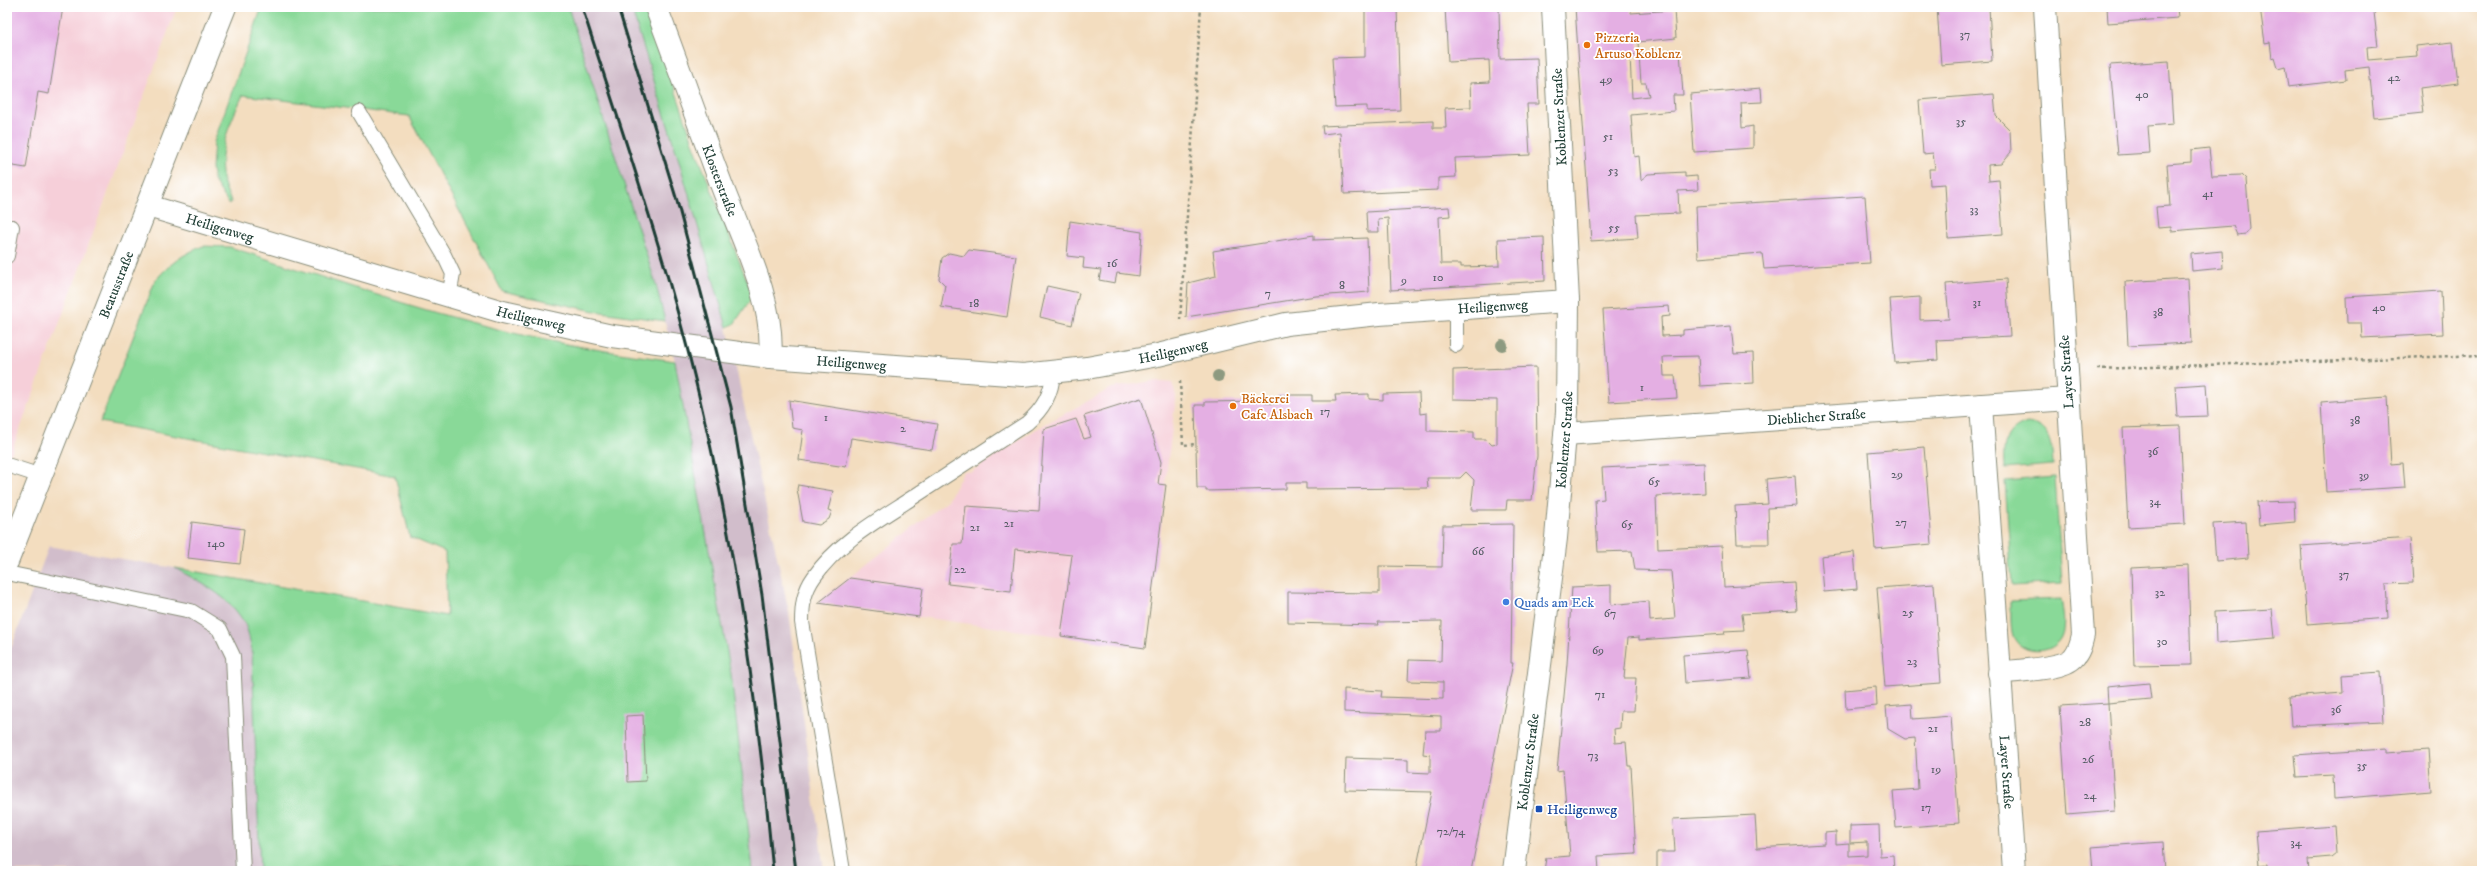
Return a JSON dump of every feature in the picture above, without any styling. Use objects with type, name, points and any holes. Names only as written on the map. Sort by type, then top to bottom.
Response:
[{"type":"street","name":"Beatusstraße","points":[[7,562],[12,534],[41,476],[225,7]]},
{"type":"street","name":"Klosterstraße","points":[[656,7],[746,247],[766,307],[772,337],[770,357]]},
{"type":"street","name":"Koblenzer Straße","points":[[1514,871],[1552,568],[1565,434],[1568,380],[1568,301],[1553,7]]},
{"type":"street","name":"Layer Straße","points":[[1999,672],[2063,665],[2073,659],[2080,647],[2083,635],[2045,7]]},
{"type":"street","name":"Heiligenweg","points":[[148,206],[330,259],[449,297],[503,312],[612,336],[770,357],[1023,376],[1087,368],[1158,355],[1286,324],[1456,308],[1568,301]]},
{"type":"street","name":"Dieblicher Straße","points":[[1565,434],[2068,400]]},
{"type":"street","name":"Layer Straße","points":[[1982,405],[1999,672],[2014,871]]},
{"type":"lane","points":[[359,112],[444,255],[452,274],[449,297]]},
{"type":"lane","points":[[7,256],[12,227]]},
{"type":"lane","points":[[1456,308],[1456,345]]},
{"type":"lane","points":[[843,871],[802,622],[805,593],[814,576],[830,558],[867,527],[1027,423],[1041,411],[1049,397],[1053,385],[1053,372]]},
{"type":"lane","points":[[7,465],[41,476]]},
{"type":"lane","points":[[7,573],[191,611],[220,629],[233,656],[243,871]]},
{"type":"path","points":[[1180,325],[1202,7]]},
{"type":"path","points":[[2066,370],[2482,355]]},
{"type":"path","points":[[1180,381],[1183,445],[1196,444]]},
{"type":"shaded area","points":[[7,7],[177,7],[7,464]]},
{"type":"shaded area","points":[[568,7],[631,7],[680,164],[727,327],[789,612],[824,871],[7,871],[7,659],[49,546],[447,616],[731,673],[675,361],[656,285]]},
{"type":"shaded area","points":[[1153,381],[1172,383],[1176,396],[1145,648],[818,603],[948,500],[964,471],[971,472],[1038,428],[1112,388]]},
{"type":"green space","points":[[262,7],[568,7],[656,285],[665,321],[594,311],[502,291],[409,116],[243,95],[231,121],[223,148],[222,175],[232,202],[229,204],[214,181],[212,169],[214,142]]},
{"type":"green space","points":[[631,7],[647,7],[695,148],[753,296],[734,324],[727,327],[680,164]]},
{"type":"green space","points":[[203,246],[230,247],[367,292],[436,313],[505,331],[568,345],[675,361],[731,674],[753,871],[260,871],[252,651],[248,630],[239,614],[223,598],[205,585],[175,568],[447,616],[445,552],[410,537],[395,476],[100,422],[155,281],[177,260],[189,252]]},
{"type":"green space","points":[[2027,423],[2041,428],[2045,432],[2052,450],[2053,465],[2004,469],[2005,447],[2009,435],[2019,426]]},
{"type":"green space","points":[[2055,477],[2062,583],[2012,586],[2005,481]]},
{"type":"green space","points":[[2061,599],[2064,618],[2063,633],[2057,643],[2044,650],[2037,651],[2029,650],[2017,643],[2011,628],[2011,601]]},
{"type":"building","points":[[7,7],[63,7],[49,94],[38,92],[26,168],[7,165]]},
{"type":"building","points":[[1365,7],[1397,7],[1400,110],[1367,111],[1367,106],[1335,107],[1332,58],[1365,57]]},
{"type":"building","points":[[1445,7],[1499,7],[1500,59],[1537,58],[1539,104],[1527,104],[1530,155],[1455,158],[1456,177],[1438,178],[1438,190],[1344,194],[1340,132],[1323,134],[1322,126],[1433,121],[1433,128],[1446,128],[1445,108],[1471,107],[1470,83],[1490,82],[1489,60],[1448,62]]},
{"type":"building","points":[[1575,7],[1631,7],[1631,13],[1674,10],[1676,38],[1638,42],[1639,55],[1680,51],[1683,95],[1673,95],[1674,111],[1631,115],[1634,157],[1639,156],[1641,180],[1648,174],[1685,172],[1685,177],[1697,176],[1698,190],[1678,191],[1679,213],[1636,215],[1638,238],[1591,241]],"holes":[[[1639,55],[1641,83],[1646,83],[1649,96],[1632,98],[1630,56]]]},
{"type":"building","points":[[1937,7],[1989,7],[1992,61],[1941,65]]},
{"type":"building","points":[[2107,7],[2177,7],[2178,18],[2108,23]]},
{"type":"building","points":[[2260,7],[2412,7],[2374,12],[2378,46],[2367,47],[2368,60],[2417,56],[2416,46],[2453,42],[2458,83],[2420,88],[2423,113],[2374,118],[2369,67],[2345,70],[2346,80],[2288,87],[2285,66],[2278,68],[2275,58],[2272,59],[2270,42],[2265,43]]},
{"type":"building","points":[[2169,61],[2173,124],[2148,126],[2150,153],[2118,155],[2110,65]]},
{"type":"building","points":[[1761,88],[1762,102],[1741,103],[1742,128],[1753,126],[1753,148],[1694,152],[1690,94]]},
{"type":"building","points":[[1994,94],[1996,116],[2010,130],[2011,152],[2001,164],[1988,165],[1989,181],[1999,180],[2003,234],[1948,238],[1945,184],[1930,185],[1929,169],[1935,169],[1933,153],[1923,154],[1919,100]]},
{"type":"building","points":[[2209,148],[2212,176],[2242,175],[2246,179],[2250,229],[2246,234],[2237,235],[2233,226],[2171,231],[2171,227],[2158,228],[2156,207],[2170,206],[2167,164],[2191,162],[2191,150]]},
{"type":"building","points":[[1865,196],[1870,263],[1764,269],[1762,253],[1698,258],[1696,206]]},
{"type":"building","points":[[1449,207],[1450,216],[1439,217],[1441,264],[1461,264],[1461,267],[1499,266],[1498,239],[1544,237],[1545,281],[1391,290],[1388,218],[1378,219],[1379,232],[1367,232],[1366,212]]},
{"type":"building","points":[[1070,221],[1142,232],[1139,276],[1117,273],[1115,283],[1099,280],[1101,270],[1083,268],[1084,258],[1067,256]]},
{"type":"building","points":[[1314,235],[1314,240],[1367,238],[1369,292],[1316,296],[1186,317],[1188,283],[1216,276],[1213,251]]},
{"type":"building","points":[[969,250],[1016,256],[1007,317],[941,307],[945,285],[939,279],[942,258],[949,253],[964,256]]},
{"type":"building","points":[[2222,251],[2223,268],[2192,271],[2191,254]]},
{"type":"building","points":[[2188,278],[2191,343],[2128,346],[2125,282]]},
{"type":"building","points":[[2006,279],[2010,336],[1937,340],[1938,360],[1895,363],[1890,299],[1920,297],[1920,320],[1949,319],[1946,284]]},
{"type":"building","points":[[1047,286],[1079,293],[1072,325],[1040,317]]},
{"type":"building","points":[[2441,291],[2443,334],[2362,338],[2361,323],[2347,323],[2346,297]]},
{"type":"building","points":[[1669,306],[1670,316],[1661,317],[1662,336],[1683,335],[1683,330],[1731,326],[1734,354],[1753,353],[1754,383],[1700,386],[1698,356],[1663,357],[1664,376],[1675,376],[1677,398],[1609,402],[1603,310]]},
{"type":"building","points":[[1536,367],[1537,456],[1532,500],[1507,500],[1506,510],[1471,510],[1474,480],[1466,472],[1460,478],[1427,478],[1428,488],[1306,489],[1306,483],[1286,483],[1286,489],[1206,491],[1206,488],[1197,488],[1195,405],[1205,405],[1205,402],[1265,401],[1265,403],[1278,404],[1278,395],[1312,395],[1312,401],[1336,401],[1335,395],[1369,394],[1369,399],[1383,400],[1383,394],[1419,393],[1420,414],[1427,413],[1427,431],[1474,432],[1474,439],[1486,439],[1492,445],[1497,444],[1497,400],[1453,399],[1453,370]]},
{"type":"building","points":[[2206,384],[2208,416],[2177,417],[2175,386]]},
{"type":"building","points":[[2387,397],[2391,464],[2403,463],[2405,487],[2326,492],[2321,402]]},
{"type":"building","points":[[1141,398],[1161,462],[1158,484],[1166,485],[1145,648],[1061,636],[1072,555],[1015,549],[1011,591],[948,584],[953,544],[962,544],[966,506],[1039,511],[1044,429],[1076,419],[1084,439],[1091,437],[1084,416]]},
{"type":"building","points":[[789,400],[937,424],[932,450],[851,438],[846,467],[799,460],[803,430],[792,428]]},
{"type":"building","points":[[2180,426],[2185,524],[2128,527],[2123,428]]},
{"type":"building","points":[[1924,447],[1932,544],[1875,549],[1868,452]]},
{"type":"building","points":[[1704,463],[1705,493],[1656,496],[1658,549],[1722,546],[1724,587],[1795,583],[1797,611],[1742,614],[1744,630],[1724,631],[1725,634],[1639,640],[1639,637],[1628,638],[1624,678],[1636,678],[1634,711],[1621,711],[1620,728],[1614,729],[1615,743],[1626,742],[1628,766],[1631,766],[1636,854],[1598,856],[1599,871],[1544,871],[1546,858],[1570,856],[1563,770],[1557,771],[1567,664],[1572,587],[1611,585],[1611,605],[1649,601],[1650,621],[1675,619],[1671,571],[1635,570],[1632,551],[1598,552],[1595,500],[1604,499],[1602,468]]},
{"type":"building","points":[[1795,476],[1797,506],[1768,508],[1769,544],[1737,544],[1735,506],[1768,504],[1766,479]]},
{"type":"building","points":[[798,485],[833,491],[828,510],[832,511],[829,519],[819,525],[803,522],[797,489]]},
{"type":"building","points":[[2294,501],[2295,522],[2259,525],[2257,502]]},
{"type":"building","points":[[192,522],[244,529],[240,564],[188,558]]},
{"type":"building","points":[[2246,522],[2248,558],[2216,561],[2213,524]]},
{"type":"building","points":[[1513,524],[1511,663],[1513,663],[1471,871],[1416,871],[1432,792],[1345,790],[1346,758],[1408,760],[1408,772],[1430,773],[1430,755],[1423,754],[1425,731],[1441,731],[1441,716],[1344,712],[1344,689],[1382,691],[1381,697],[1443,699],[1443,682],[1408,681],[1409,660],[1441,661],[1442,621],[1378,622],[1379,625],[1288,623],[1288,592],[1379,593],[1379,566],[1442,567],[1443,525]]},
{"type":"building","points":[[2410,538],[2413,583],[2386,584],[2388,618],[2307,624],[2301,546]]},
{"type":"building","points":[[1854,552],[1857,589],[1824,592],[1821,556]]},
{"type":"building","points":[[2188,565],[2191,665],[2134,666],[2131,568]]},
{"type":"building","points":[[850,578],[923,588],[919,617],[818,603]]},
{"type":"building","points":[[1934,584],[1941,683],[1885,687],[1877,588]]},
{"type":"building","points":[[2272,609],[2275,638],[2216,643],[2215,612]]},
{"type":"building","points":[[1748,650],[1751,678],[1685,683],[1683,655]]},
{"type":"building","points":[[2380,672],[2383,722],[2291,726],[2289,697],[2343,693],[2342,675]]},
{"type":"building","points":[[2149,683],[2151,699],[2108,703],[2107,687]]},
{"type":"building","points":[[1876,687],[1877,706],[1846,709],[1845,690]]},
{"type":"building","points":[[2108,703],[2115,811],[2067,815],[2060,706]]},
{"type":"building","points":[[1912,704],[1913,719],[1951,716],[1959,823],[1896,828],[1893,791],[1918,789],[1915,738],[1905,739],[1888,729],[1886,706]]},
{"type":"building","points":[[643,715],[646,781],[628,782],[626,716]]},
{"type":"building","points":[[2385,749],[2385,753],[2428,750],[2431,791],[2334,799],[2333,775],[2297,777],[2295,755]]},
{"type":"building","points":[[1755,815],[1757,848],[1825,844],[1825,833],[1836,832],[1836,844],[1849,843],[1849,856],[1867,855],[1867,842],[1850,843],[1850,826],[1879,825],[1880,856],[1893,855],[1894,871],[1657,871],[1657,852],[1675,852],[1673,819]]},
{"type":"building","points":[[2334,825],[2336,853],[2331,857],[2308,859],[2309,871],[2267,871],[2267,865],[2259,866],[2256,831]]},
{"type":"building","points":[[2163,842],[2165,871],[2093,871],[2091,847]]},
{"type":"railway","points":[[582,7],[662,259],[691,361],[703,413],[727,526],[746,640],[761,756],[773,871]]},
{"type":"railway","points":[[618,7],[677,201],[731,407],[762,595],[796,871]]},
{"type":"place","name":"Pizzeria Artuso Koblenz","points":[[1587,45]]},
{"type":"place","name":"Bäckerei Cafe Alsbach","points":[[1233,406]]},
{"type":"place","name":"Quads am Eck","points":[[1506,602]]},
{"type":"place","name":"Heiligenweg","points":[[1539,809]]}]
